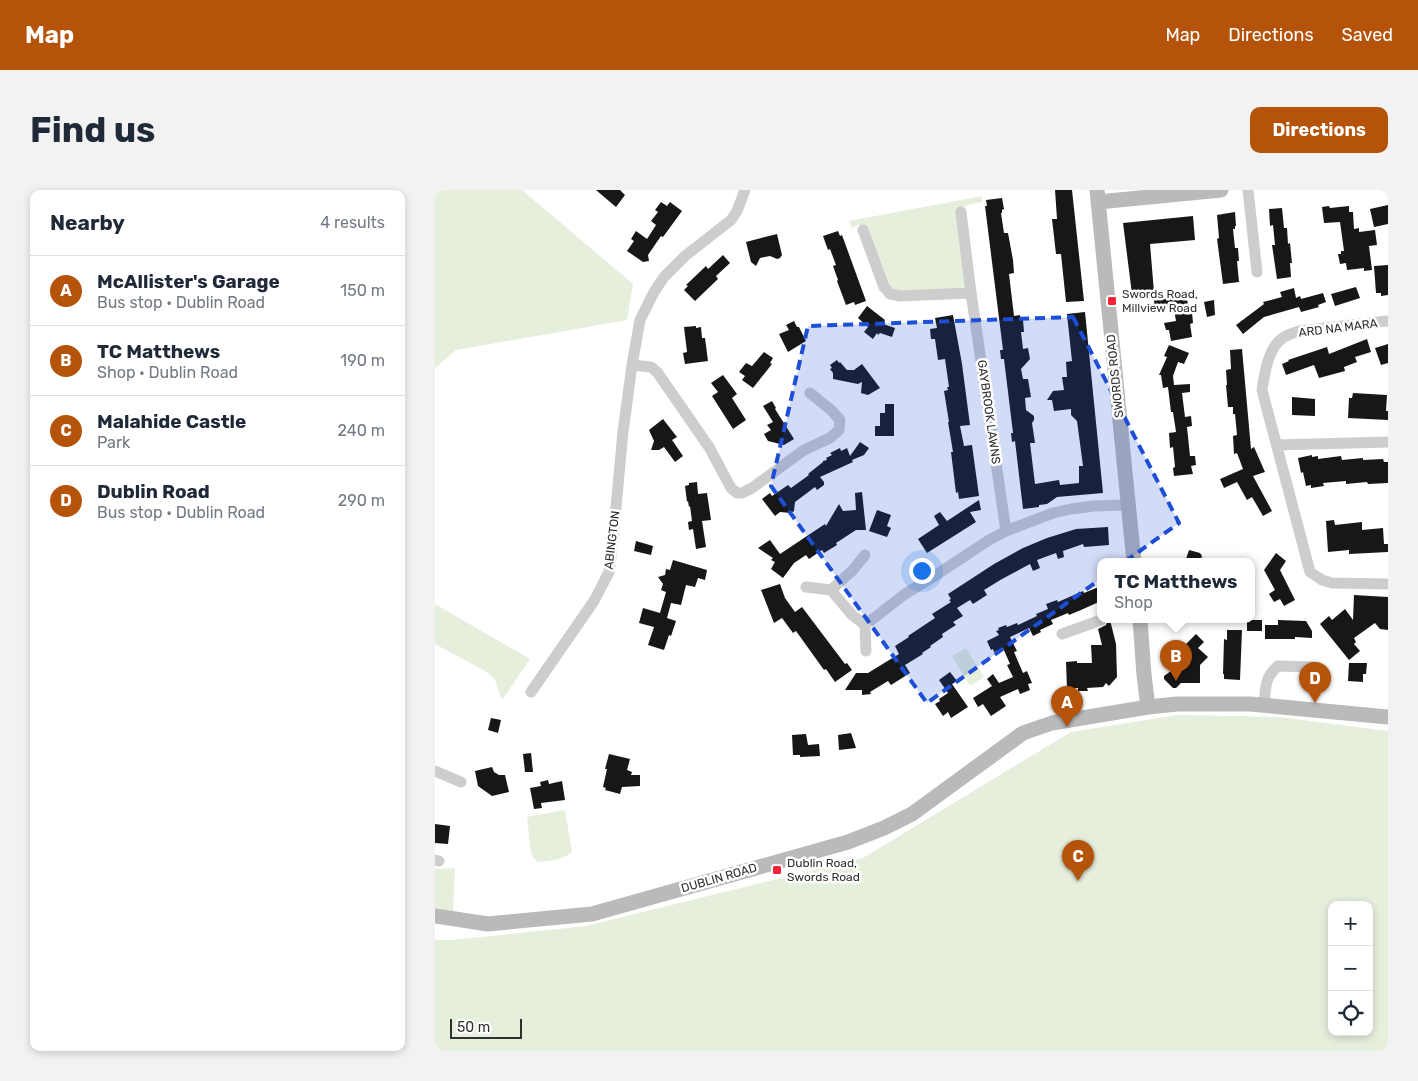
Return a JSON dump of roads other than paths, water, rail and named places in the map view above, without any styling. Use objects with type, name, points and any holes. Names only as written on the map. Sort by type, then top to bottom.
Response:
[{"type":"main road","points":[[1097,196],[1221,190]]},
{"type":"main road","name":"SWORDS ROAD","points":[[1097,196],[1134,558]]},
{"type":"main road","points":[[1140,623],[1148,707]]},
{"type":"main road","name":"DUBLIN ROAD","points":[[435,916],[488,924],[592,914],[848,842],[884,828],[912,814],[1023,733],[1052,723],[1177,704],[1250,704],[1388,717]]},
{"type":"street","name":"ABINGTON","points":[[531,692],[594,601],[609,572],[623,432],[640,320],[653,292],[664,277],[685,256],[731,220],[737,211],[745,190]]},
{"type":"street","points":[[1248,190],[1257,272]]},
{"type":"street","name":"GAYBROOK LAWNS","points":[[961,212],[1006,531]]},
{"type":"street","points":[[863,230],[884,287],[890,294],[900,296],[971,293]]},
{"type":"street","name":"ARD NA MARA","points":[[1388,321],[1299,331],[1286,336],[1277,342],[1266,365],[1262,390],[1310,572],[1322,580],[1332,583],[1388,584]]},
{"type":"street","points":[[632,365],[651,367],[657,372],[709,447],[731,488],[743,493],[803,450],[830,438],[839,430],[839,420],[822,402],[810,393]]},
{"type":"street","points":[[1277,444],[1388,442]]},
{"type":"street","points":[[865,625],[905,594],[1006,531],[1053,513],[1071,509],[1128,505]]},
{"type":"street","points":[[831,590],[852,571],[865,555]]},
{"type":"street","points":[[806,587],[831,590],[852,616],[865,625]]},
{"type":"street","points":[[1063,634],[1097,621]]},
{"type":"street","points":[[865,625],[866,651]]},
{"type":"street","points":[[1264,705],[1267,681],[1271,672],[1279,666],[1314,667]]},
{"type":"street","points":[[435,771],[461,782]]},
{"type":"place","name":"Swords Road, Millview Road","points":[[1112,301]]},
{"type":"place","name":"TC Matthews","points":[[1176,681]]},
{"type":"place","name":"Dublin Road","points":[[1315,703]]},
{"type":"place","name":"McAllister's Garage","points":[[1067,727]]},
{"type":"place","name":"Dublin Road, Swords Road","points":[[777,870]]},
{"type":"place","name":"Malahide Castle","points":[[1078,881]]}]
